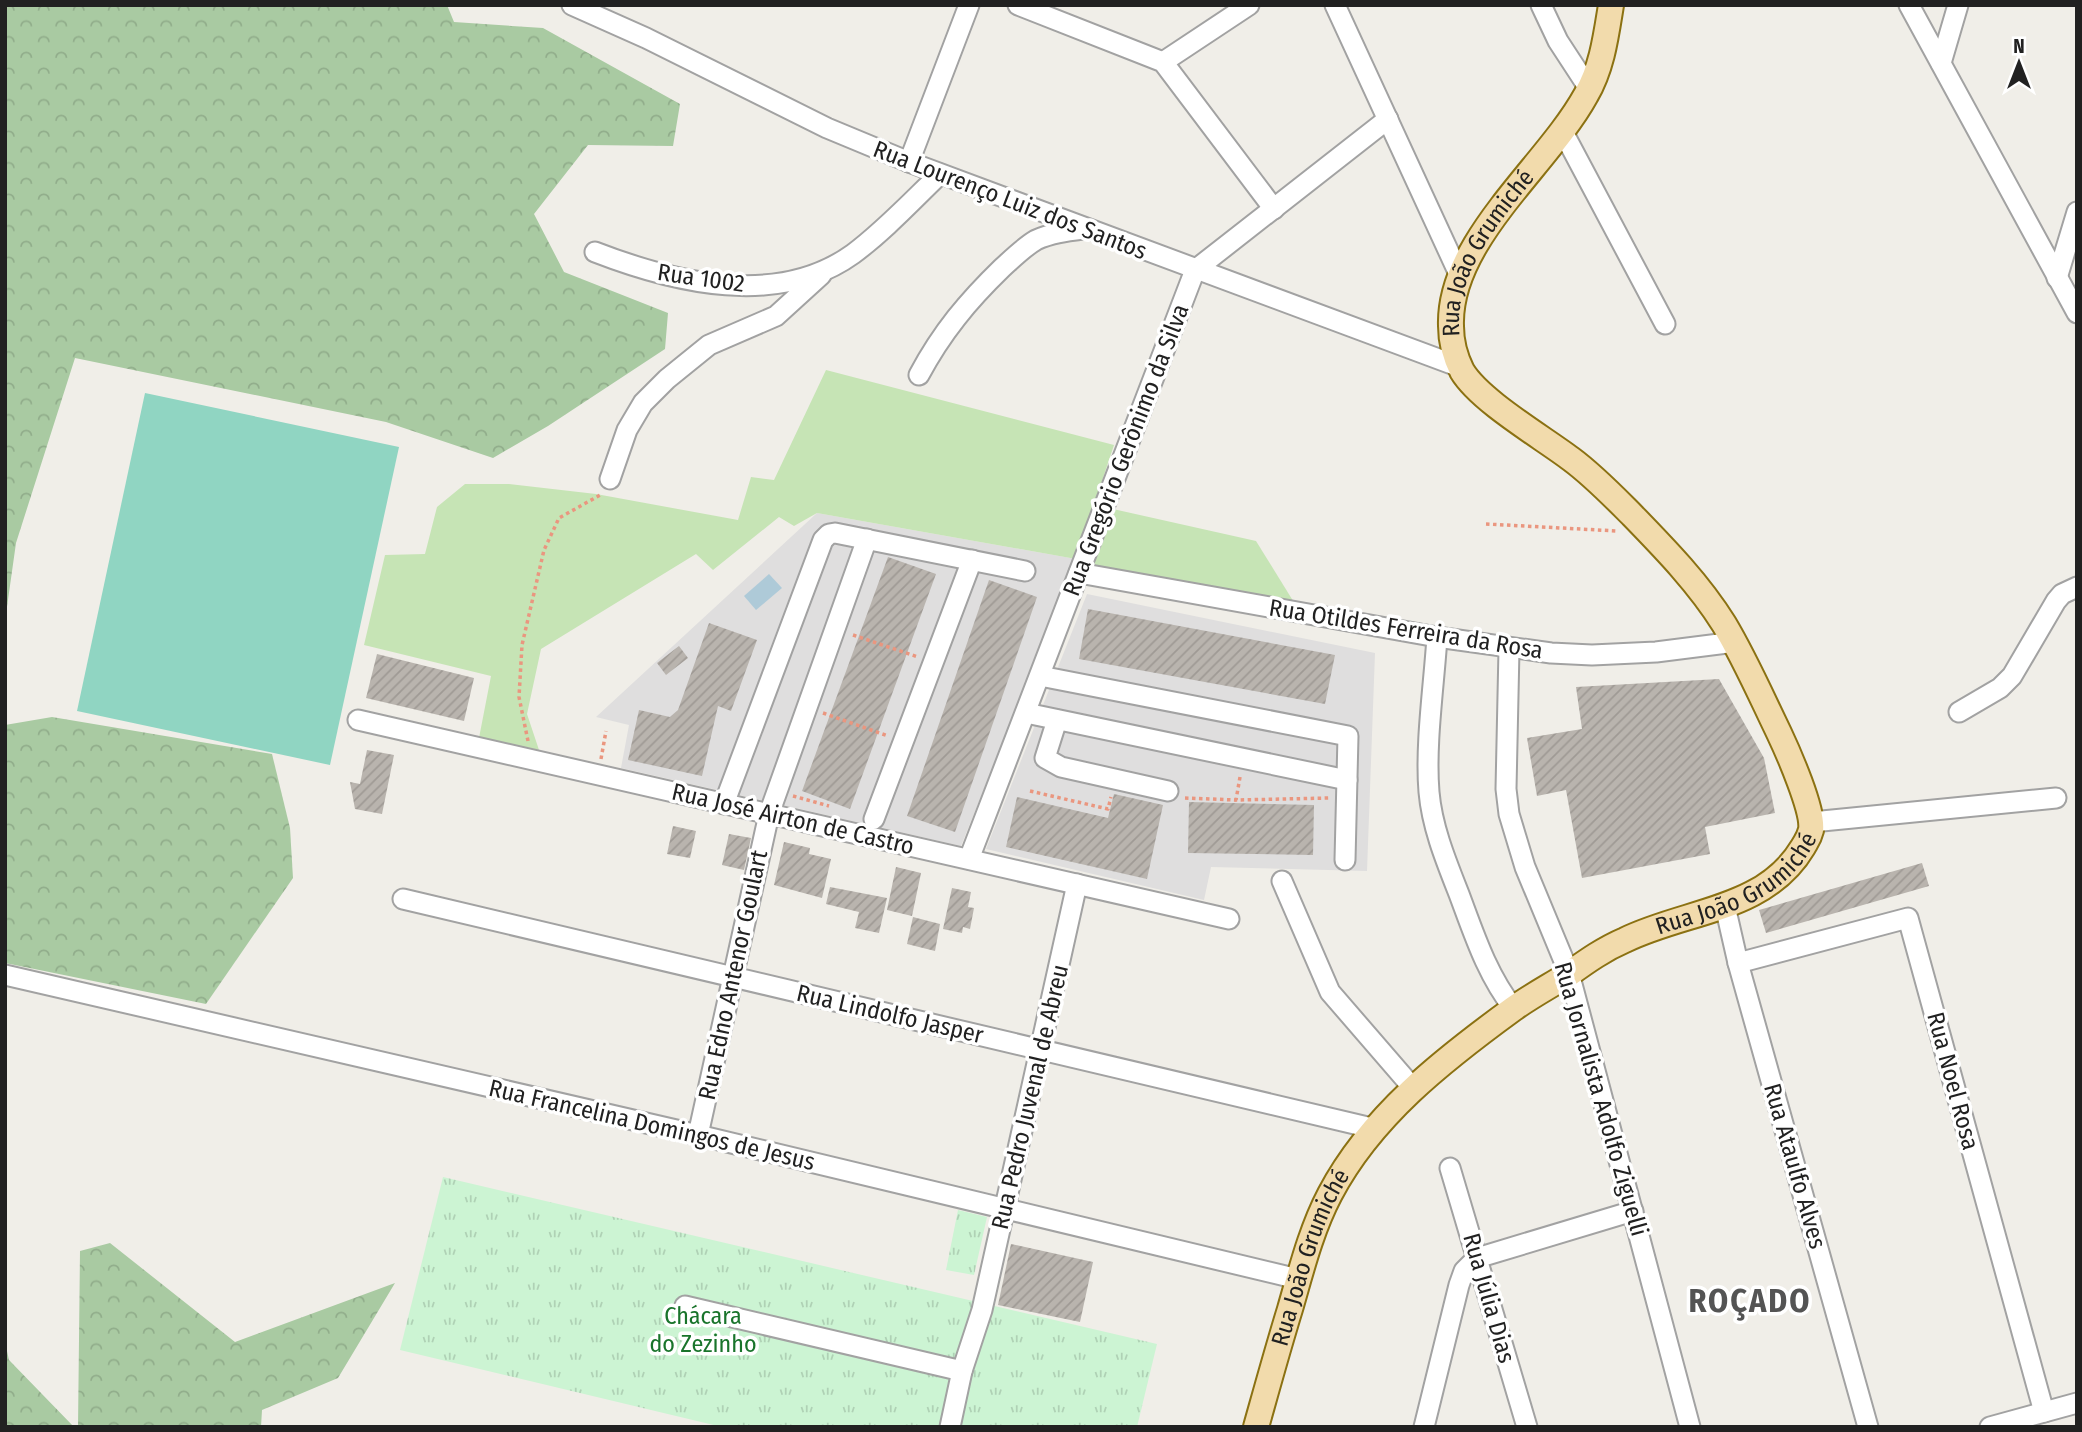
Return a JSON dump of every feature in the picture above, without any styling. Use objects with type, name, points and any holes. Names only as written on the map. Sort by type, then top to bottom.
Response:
[{"type":"main road","name":"Rua João Grumiché","points":[[1256,1427],[1298,1279],[1332,1190],[1362,1145],[1394,1107],[1413,1088],[1514,1009],[1597,953],[1632,936],[1752,895],[1793,864],[1810,835],[1812,822],[1789,753],[1735,642],[1701,592],[1647,530],[1588,473],[1479,391],[1460,367],[1453,348],[1451,329],[1454,290],[1459,274],[1496,216],[1563,132],[1590,90],[1600,60],[1611,5]]},
{"type":"street","name":"Rua Lourenço Luiz dos Santos","points":[[572,5],[656,42],[827,128],[909,162],[1460,367]]},
{"type":"street","points":[[909,162],[969,5]]},
{"type":"street","points":[[1018,5],[1163,62],[1274,209]]},
{"type":"street","points":[[1163,62],[1249,5]]},
{"type":"street","points":[[1335,5],[1459,274]]},
{"type":"street","points":[[1541,5],[1558,41],[1590,90]]},
{"type":"street","points":[[1909,5],[2077,313]]},
{"type":"street","points":[[1941,63],[1958,5]]},
{"type":"street","points":[[1195,270],[1388,119]]},
{"type":"street","points":[[1563,132],[1665,324]]},
{"type":"street","name":"Rua 1002","points":[[595,252],[648,270],[738,286],[790,282],[827,269],[865,244],[940,174]]},
{"type":"street","points":[[2057,278],[2077,212]]},
{"type":"street","points":[[919,375],[938,340],[955,318],[1012,258],[1046,236],[1085,228]]},
{"type":"street","points":[[610,479],[627,430],[643,403],[667,379],[709,345],[775,316],[827,269]]},
{"type":"street","name":"Rua Gregório Gerônimo da Silva","points":[[970,859],[1195,270]]},
{"type":"street","points":[[724,804],[818,552],[829,534],[867,539],[1025,571]]},
{"type":"street","name":"Rua Edno Antenor Goulart","points":[[698,1135],[769,814],[867,539]]},
{"type":"street","points":[[874,819],[972,560]]},
{"type":"street","name":"Rua Otildes Ferreira da Rosa","points":[[1079,573],[1510,649],[1592,655],[1656,652],[1735,642]]},
{"type":"street","points":[[1959,712],[2000,688],[2012,676],[2056,601],[2062,594],[2077,587]]},
{"type":"street","points":[[1437,637],[1429,765],[1432,812],[1441,847],[1477,943],[1499,990],[1514,1009]]},
{"type":"street","name":"Rua Jornalista Adolfo Ziguelli","points":[[1510,649],[1506,789],[1510,814],[1525,867],[1569,973],[1690,1427]]},
{"type":"street","points":[[1040,676],[1348,736],[1345,860]]},
{"type":"street","points":[[1026,713],[1347,780]]},
{"type":"street","name":"Rua José Airton de Castro","points":[[358,720],[1229,919]]},
{"type":"street","points":[[1057,720],[1045,758],[1061,767],[1168,790]]},
{"type":"street","points":[[1812,822],[2056,798]]},
{"type":"street","points":[[1282,881],[1330,992],[1413,1088]]},
{"type":"street","name":"Rua Pedro Juvenal de Abreu","points":[[950,1427],[962,1371],[982,1310],[1077,884]]},
{"type":"street","name":"Rua Lindolfo Jasper","points":[[403,899],[1376,1129]]},
{"type":"street","name":"Rua Ataulfo Alves","points":[[1725,906],[1738,963],[1868,1427]]},
{"type":"street","name":"Rua Noel Rosa","points":[[1738,963],[1908,918],[2044,1412]]},
{"type":"street","name":"Rua Francelina Domingos de Jesus","points":[[5,975],[698,1135],[1298,1279]]},
{"type":"street","name":"Rua Júlia Dias","points":[[1450,1168],[1527,1427]]},
{"type":"street","points":[[1424,1427],[1464,1271],[1477,1258],[1633,1211]]},
{"type":"street","points":[[685,1306],[962,1371]]},
{"type":"street","points":[[1990,1427],[2077,1404]]},
{"type":"path","points":[[533,760],[519,697],[522,645],[544,550],[559,518],[601,495],[610,479]]},
{"type":"path","points":[[1486,524],[1578,530],[1647,530]]},
{"type":"path","points":[[835,629],[933,662]]},
{"type":"path","points":[[807,708],[903,741]]},
{"type":"path","points":[[599,775],[606,731]]},
{"type":"path","points":[[777,791],[837,809]]},
{"type":"shaded area","points":[[817,513],[1076,559],[961,846],[621,768],[629,725],[596,717]]},
{"type":"shaded area","points":[[1087,594],[1375,653],[1367,871],[1211,867],[1204,900],[986,849]]},
{"type":"green space","points":[[5,5],[447,5],[454,22],[543,28],[680,104],[673,146],[588,145],[534,214],[564,272],[668,313],[665,349],[548,426],[493,458],[386,422],[75,358],[16,543],[5,621]]},
{"type":"green space","points":[[826,370],[1114,445],[1076,559],[817,513],[794,526],[779,517],[713,570],[696,554],[541,649],[527,714],[539,750],[479,738],[491,676],[364,645],[385,555],[425,554],[437,507],[465,484],[509,484],[596,494],[738,520],[751,477],[774,480]]},
{"type":"green space","points":[[145,393],[399,447],[330,765],[77,711]]},
{"type":"green space","points":[[1113,509],[1256,541],[1295,604],[1090,567]]},
{"type":"green space","points":[[52,717],[272,754],[290,828],[293,878],[206,1004],[5,963],[5,725]]},
{"type":"green space","name":"Chácara do Zezinho","points":[[443,1177],[1157,1344],[1137,1427],[722,1427],[400,1350]]},
{"type":"green space","points":[[958,1210],[987,1217],[974,1275],[946,1270]]},
{"type":"green space","points":[[110,1243],[235,1342],[395,1283],[338,1378],[262,1410],[261,1427],[78,1427],[80,1251]]},
{"type":"green space","points":[[5,1342],[9,1360],[74,1427],[5,1427]]},
{"type":"water","points":[[769,574],[782,588],[756,610],[744,596]]},
{"type":"building","points":[[888,557],[936,574],[850,809],[802,791]]},
{"type":"building","points":[[989,580],[1037,597],[955,832],[907,816]]},
{"type":"building","points":[[1088,609],[1335,655],[1325,704],[1079,659]]},
{"type":"building","points":[[709,623],[757,640],[731,711],[718,706],[702,776],[628,760],[639,710],[670,717],[678,710]]},
{"type":"building","points":[[679,646],[688,658],[666,675],[657,663]]},
{"type":"building","points":[[377,654],[474,678],[464,721],[366,698]]},
{"type":"building","points":[[1719,679],[1764,758],[1775,813],[1705,827],[1710,854],[1582,878],[1566,790],[1537,796],[1527,738],[1582,729],[1576,687]]},
{"type":"building","points":[[367,750],[394,755],[382,814],[355,809],[350,782],[360,784]]},
{"type":"building","points":[[1114,794],[1163,805],[1147,879],[1006,847],[1017,797],[1108,818]]},
{"type":"building","points":[[1189,802],[1314,805],[1313,855],[1188,853]]},
{"type":"building","points":[[673,826],[696,831],[690,858],[667,854]]},
{"type":"building","points":[[729,834],[751,838],[744,870],[722,865]]},
{"type":"building","points":[[784,842],[810,848],[809,854],[831,859],[822,898],[774,885]]},
{"type":"building","points":[[1922,863],[1929,886],[1766,933],[1759,910]]},
{"type":"building","points":[[896,867],[921,873],[912,916],[887,910]]},
{"type":"building","points":[[830,887],[887,898],[879,933],[855,928],[859,912],[826,904]]},
{"type":"building","points":[[952,888],[971,892],[968,907],[974,908],[970,929],[963,927],[962,933],[943,929]]},
{"type":"building","points":[[913,917],[940,924],[935,951],[907,944]]},
{"type":"building","points":[[1011,1244],[1093,1262],[1080,1322],[998,1305]]},
{"type":"district","name":"ROÇADO","points":[[1750,1301]]}]
